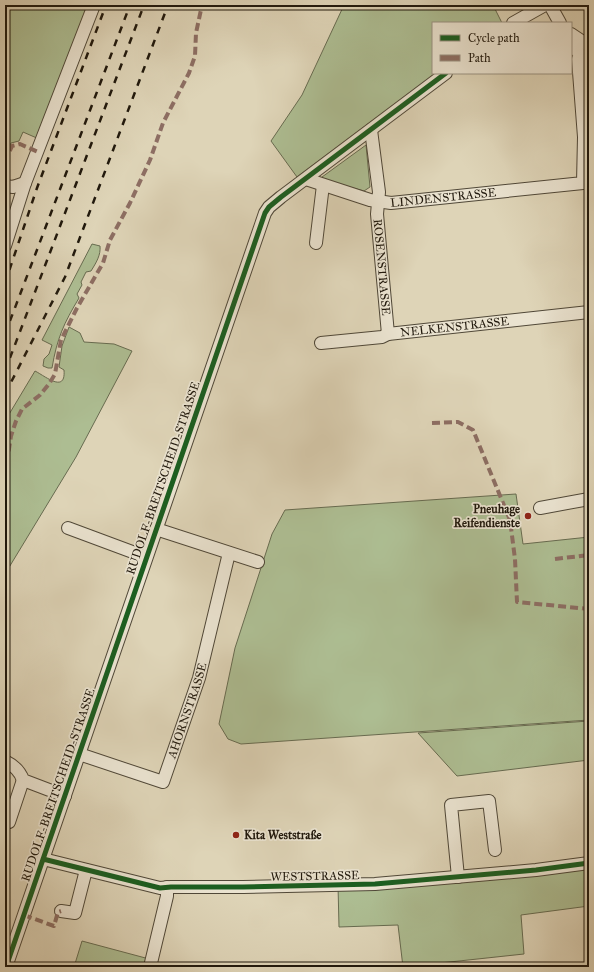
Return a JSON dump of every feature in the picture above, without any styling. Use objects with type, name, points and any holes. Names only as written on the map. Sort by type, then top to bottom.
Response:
[{"type":"street","points":[[5,246],[25,183],[94,5]]},
{"type":"street","points":[[515,22],[545,5]]},
{"type":"street","points":[[550,5],[559,22]]},
{"type":"street","points":[[572,35],[583,48]]},
{"type":"street","name":"LINDENSTRASSE","points":[[306,179],[379,202],[391,203],[583,183],[584,137],[578,59],[583,48]]},
{"type":"street","name":"RUDOLF-BREITSCHEID-STRASSE","points":[[6,967],[265,213],[269,207],[281,197],[445,74]]},
{"type":"street","name":"ROSENSTRASSE","points":[[371,130],[379,202],[377,214],[388,334]]},
{"type":"street","points":[[5,186],[12,187],[25,183]]},
{"type":"street","points":[[316,243],[323,185]]},
{"type":"street","points":[[5,215],[19,202]]},
{"type":"street","name":"NELKENSTRASSE","points":[[321,343],[382,337],[388,334],[589,312]]},
{"type":"street","points":[[540,508],[589,499]]},
{"type":"street","points":[[68,528],[146,557]]},
{"type":"street","points":[[156,528],[258,562]]},
{"type":"street","name":"AHORNSTRASSE","points":[[79,754],[162,782],[199,678],[229,553]]},
{"type":"street","points":[[5,761],[14,767],[24,780],[65,796]]},
{"type":"street","points":[[5,821],[9,822],[24,780]]},
{"type":"street","points":[[458,877],[451,805],[489,801],[495,850]]},
{"type":"street","name":"WESTSTRASSE","points":[[43,859],[160,888],[375,884],[589,863]]},
{"type":"street","points":[[61,911],[75,913],[86,870]]},
{"type":"street","points":[[150,967],[167,887]]},
{"type":"green space","points":[[5,5],[91,5],[39,139],[23,132],[19,141],[11,143],[5,157]]},
{"type":"green space","points":[[344,5],[493,5],[502,22],[432,22],[432,74],[435,74],[297,177],[271,141],[302,95]]},
{"type":"green space","points":[[584,61],[589,64],[589,185],[587,183]]},
{"type":"green space","points":[[366,145],[370,187],[364,191],[324,180],[322,177]]},
{"type":"green space","points":[[92,244],[100,246],[99,256],[91,271],[86,272],[81,282],[82,285],[77,294],[79,298],[62,331],[56,348],[52,368],[48,368],[43,366],[44,359],[49,354],[52,345],[42,340]]},
{"type":"green space","points":[[69,327],[80,333],[84,342],[114,344],[132,351],[76,457],[5,574],[5,421],[35,371],[54,381],[62,381],[64,377],[64,370],[59,367],[62,346]]},
{"type":"green space","points":[[516,494],[523,544],[589,537],[589,720],[241,744],[228,739],[219,724],[235,648],[272,534],[285,510]]},
{"type":"green space","points":[[589,721],[589,760],[457,776],[418,733]]},
{"type":"green space","points":[[589,860],[589,906],[521,915],[524,954],[403,967],[398,925],[339,927],[338,885]]},
{"type":"green space","points":[[82,941],[153,960],[152,967],[74,967]]},
{"type":"railway","points":[[5,283],[37,188],[106,5]]},
{"type":"railway","points":[[5,334],[130,5]]},
{"type":"railway","points":[[5,371],[144,5]]},
{"type":"railway","points":[[5,394],[65,277],[168,5]]},
{"type":"marked path","points":[[5,475],[11,436],[16,421],[22,409],[40,395],[55,374],[61,340],[77,308],[103,263],[110,240],[130,203],[150,160],[163,123],[189,73],[195,56],[196,33],[202,5]]},
{"type":"marked path","points":[[5,162],[12,146],[20,144],[38,152]]},
{"type":"marked path","points":[[432,423],[458,422],[473,430],[510,520],[515,559],[517,602],[589,609]]},
{"type":"marked path","points":[[555,559],[589,555]]},
{"type":"marked path","points":[[24,915],[54,926],[58,912],[61,911]]},
{"type":"cycle path","points":[[6,967],[265,213],[269,207],[281,197],[445,74]]},
{"type":"cycle path","points":[[43,859],[160,888],[375,884],[536,870],[589,863]]},
{"type":"place","name":"Pneuhage Reifendienste","points":[[528,516]]},
{"type":"place","name":"Kita Weststraße","points":[[236,835]]}]
